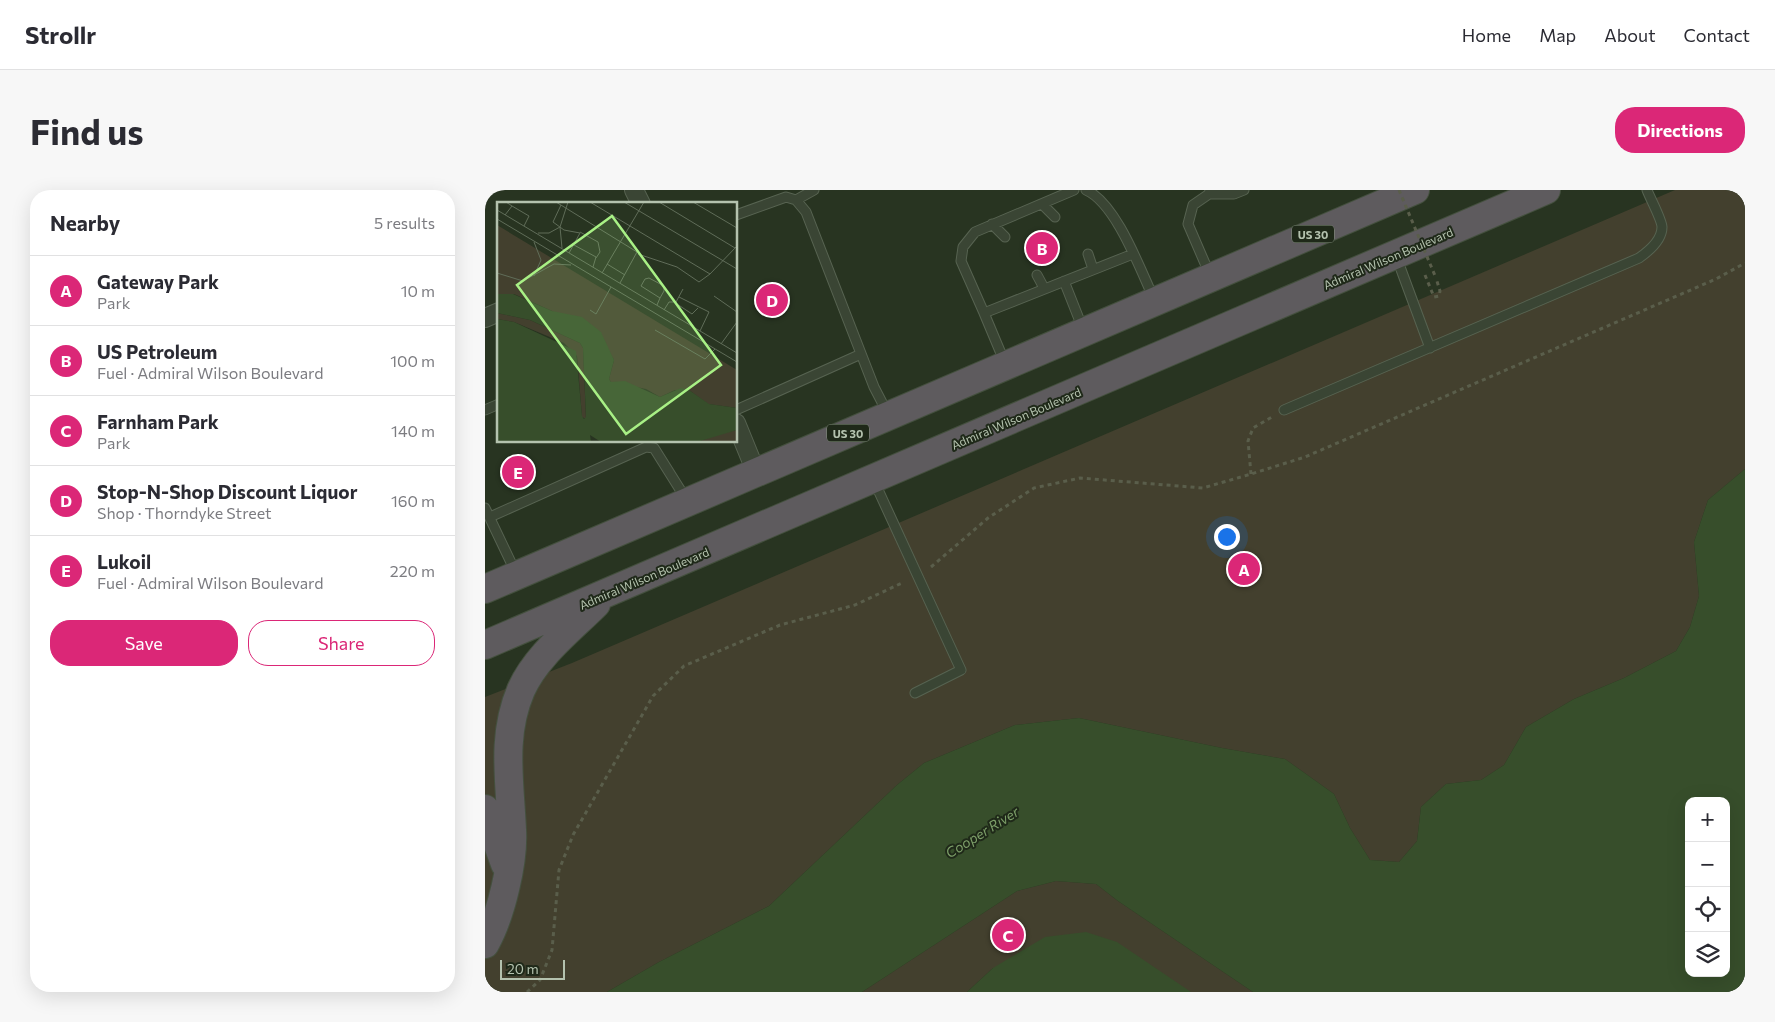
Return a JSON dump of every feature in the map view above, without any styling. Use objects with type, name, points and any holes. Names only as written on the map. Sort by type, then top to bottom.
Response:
[{"type":"highway","name":"US 30","points":[[485,589],[1415,190]]},
{"type":"highway","name":"Admiral Wilson Boulevard","points":[[485,646],[1547,190]]},
{"type":"highway","points":[[485,944],[501,907],[507,872],[512,832],[508,783],[508,738],[517,701],[529,676],[539,662],[608,593]]},
{"type":"highway","points":[[485,809],[507,872]]},
{"type":"street","points":[[634,190],[640,202]]},
{"type":"street","points":[[485,318],[497,313]]},
{"type":"street","points":[[737,425],[757,472]]},
{"type":"lane","points":[[796,200],[813,190]]},
{"type":"lane","points":[[1006,365],[961,261],[963,247],[975,232],[1075,190]]},
{"type":"lane","points":[[1086,190],[1095,194],[1108,208],[1133,254],[1155,302]]},
{"type":"lane","points":[[1211,277],[1188,224],[1193,205],[1209,192],[1234,194],[1244,190]]},
{"type":"lane","points":[[1285,410],[1639,258],[1649,251],[1659,237],[1662,226],[1647,190]]},
{"type":"lane","points":[[737,215],[786,197],[796,200],[806,212],[874,387],[889,415]]},
{"type":"lane","points":[[1042,204],[1055,217]]},
{"type":"lane","points":[[992,224],[1005,237]]},
{"type":"lane","points":[[1088,254],[1093,269]]},
{"type":"lane","points":[[984,313],[1133,254]]},
{"type":"lane","points":[[1395,255],[1430,348]]},
{"type":"lane","points":[[1037,274],[1044,288]]},
{"type":"lane","points":[[1064,281],[1084,332]]},
{"type":"lane","points":[[737,410],[861,354]]},
{"type":"lane","points":[[485,410],[497,405]]},
{"type":"lane","points":[[490,517],[653,445],[688,502]]},
{"type":"lane","points":[[873,479],[961,670],[915,693]]},
{"type":"lane","points":[[485,508],[518,575]]},
{"type":"path","points":[[1399,190],[1436,278],[1440,291],[1439,296],[1434,297],[1425,275]]},
{"type":"path","points":[[527,992],[540,980],[552,950],[559,870],[573,835],[653,696],[684,666],[780,625],[855,605],[917,576],[943,558],[989,518],[1034,488],[1080,478],[1203,488],[1305,457],[1716,279],[1745,262]]},
{"type":"path","points":[[1251,474],[1248,441],[1253,428],[1285,410]]},
{"type":"shaded area","points":[[1675,190],[1745,190],[1745,469],[1708,500],[1694,542],[1699,596],[1690,627],[1676,651],[1624,678],[1574,699],[1526,727],[1504,765],[1481,780],[1446,784],[1421,807],[1417,841],[1399,862],[1370,860],[1350,828],[1334,794],[1285,759],[1222,748],[1079,718],[1015,725],[924,763],[897,785],[769,906],[659,962],[607,992],[485,992],[485,697],[572,663]]},
{"type":"shaded area","points":[[1056,881],[1096,884],[1118,901],[1253,992],[1189,992],[993,968],[967,992],[862,992],[1017,891]]},
{"type":"water","name":"Cooper River","points":[[1745,469],[1745,992],[1253,992],[1118,901],[1096,884],[1056,881],[1017,891],[862,992],[607,992],[659,962],[769,906],[897,785],[924,763],[1015,725],[1079,718],[1222,748],[1285,759],[1334,794],[1350,828],[1370,860],[1399,862],[1417,841],[1421,807],[1446,784],[1481,780],[1504,765],[1526,727],[1574,699],[1624,678],[1676,651],[1690,627],[1699,596],[1694,542],[1708,500]]},
{"type":"water","points":[[1086,932],[1117,942],[1191,992],[967,992],[993,968],[1045,937]]},
{"type":"place","name":"US Petroleum","points":[[1042,248]]},
{"type":"place","name":"Stop-N-Shop Discount Liquor","points":[[772,300]]},
{"type":"place","name":"Lukoil","points":[[518,472]]},
{"type":"place","name":"Gateway Park","points":[[1244,569]]},
{"type":"place","name":"Farnham Park","points":[[1008,935]]}]
